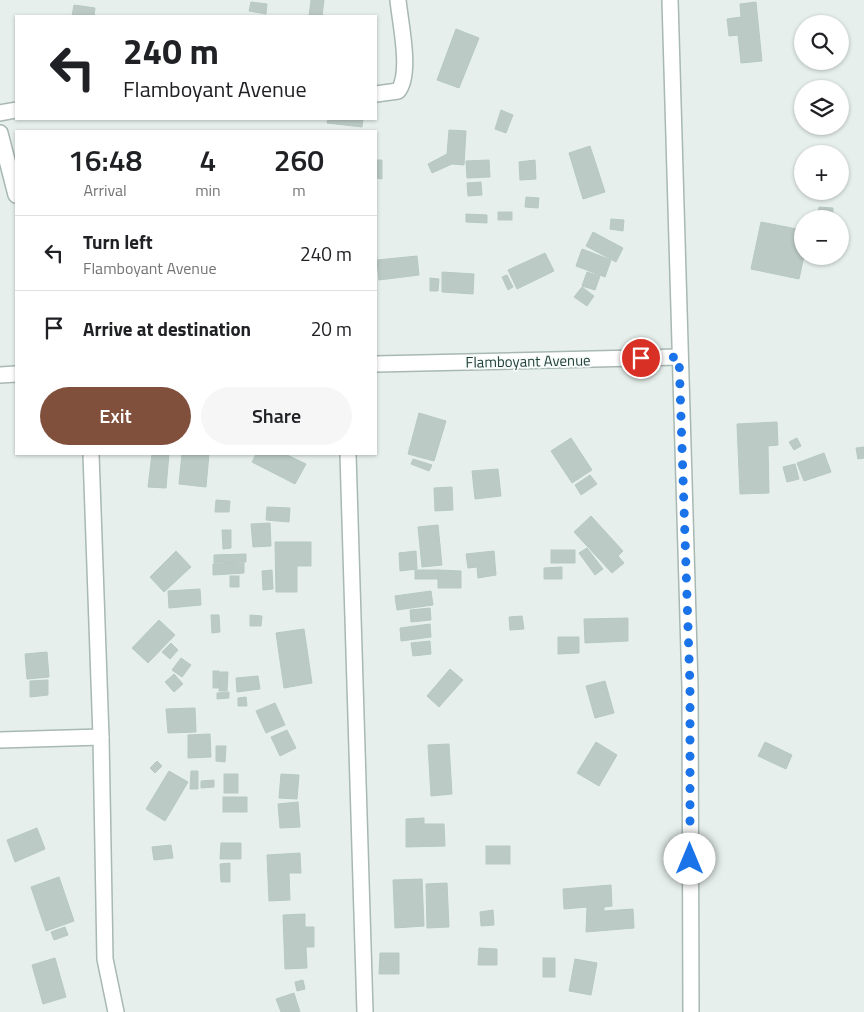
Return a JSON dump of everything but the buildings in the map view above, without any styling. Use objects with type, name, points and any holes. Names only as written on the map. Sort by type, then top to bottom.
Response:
[{"type":"street","points":[[377,94],[398,91],[404,84],[398,0]]},
{"type":"street","points":[[670,0],[690,687],[691,1012]]},
{"type":"street","points":[[0,113],[15,110]]},
{"type":"street","points":[[0,132],[15,192]]},
{"type":"street","name":"Flamboyant Avenue","points":[[377,364],[679,357]]},
{"type":"street","points":[[0,375],[15,374]]},
{"type":"street","points":[[92,455],[101,737],[105,959],[116,1012]]},
{"type":"street","points":[[348,455],[365,1012]]},
{"type":"street","points":[[0,740],[101,737]]},
{"type":"route","points":[[641,358],[679,357],[684,453],[685,553],[690,687],[690,859]]}]
